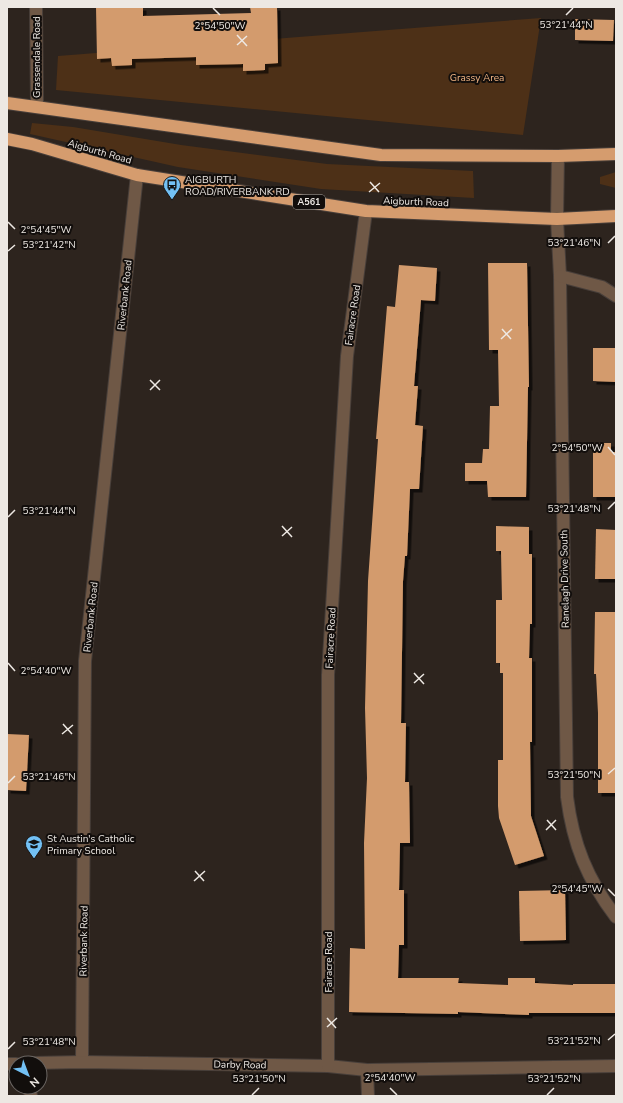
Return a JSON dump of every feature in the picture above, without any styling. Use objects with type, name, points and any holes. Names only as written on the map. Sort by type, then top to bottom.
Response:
[{"type":"highway","points":[[7,103],[381,155],[558,156],[616,154]]},
{"type":"highway","name":"Aigburth Road","points":[[7,140],[32,144],[138,175],[366,211],[557,219],[616,216]]},
{"type":"street","name":"Grassendale Road","points":[[36,7],[37,107]]},
{"type":"street","name":"Ranelagh Drive South","points":[[558,156],[557,219],[560,276],[567,797],[570,824],[581,858],[594,884],[616,917]]},
{"type":"street","name":"Riverbank Road","points":[[82,1062],[85,661],[138,175]]},
{"type":"street","name":"Fairacre Road","points":[[328,1066],[328,675],[347,356],[366,211]]},
{"type":"street","points":[[560,276],[602,288],[616,296]]},
{"type":"street","name":"Darby Road","points":[[48,1063],[328,1066],[367,1070],[616,1066]]},
{"type":"street","points":[[367,1070],[368,1096]]},
{"type":"green space","name":"Grassy Area","points":[[541,18],[523,135],[56,90],[58,56]]},
{"type":"green space","points":[[32,123],[73,127],[181,145],[327,164],[473,171],[474,198],[321,189],[178,167],[30,134]]},
{"type":"green space","points":[[616,172],[616,188],[600,184],[600,177]]},
{"type":"building","points":[[96,7],[143,7],[143,16],[251,13],[250,7],[277,7],[278,63],[265,64],[265,70],[243,71],[243,64],[196,65],[196,57],[132,59],[132,65],[112,66],[111,58],[97,59]]},
{"type":"building","points":[[575,19],[614,20],[613,41],[575,40]]},
{"type":"building","points":[[488,263],[527,263],[529,387],[526,497],[488,497],[487,481],[465,481],[465,463],[482,463],[483,449],[489,449],[490,406],[499,406],[498,350],[489,350]]},
{"type":"building","points":[[399,265],[437,268],[435,301],[421,300],[414,386],[418,386],[415,425],[423,426],[419,489],[410,489],[407,556],[405,556],[403,581],[401,723],[406,723],[405,782],[409,782],[410,843],[400,843],[399,890],[404,890],[404,945],[399,945],[398,978],[459,978],[458,983],[508,985],[508,978],[535,978],[535,983],[573,985],[616,984],[616,1013],[529,1013],[529,1015],[458,1012],[458,1014],[349,1012],[350,948],[365,949],[364,843],[367,778],[365,708],[368,581],[378,439],[376,439],[387,306],[395,307]]},
{"type":"building","points":[[593,348],[616,348],[616,382],[593,381]]},
{"type":"building","points":[[593,443],[611,443],[611,452],[616,452],[616,497],[593,497]]},
{"type":"building","points":[[496,526],[529,527],[529,554],[532,554],[532,624],[530,624],[529,658],[532,658],[532,742],[530,742],[531,816],[544,856],[515,865],[499,818],[498,806],[498,760],[503,760],[503,673],[500,673],[500,663],[496,663],[496,600],[502,600],[501,551],[496,551]]},
{"type":"building","points":[[596,529],[616,530],[616,579],[595,579]]},
{"type":"building","points":[[595,612],[616,612],[616,793],[598,793],[598,713],[596,674],[594,674]]},
{"type":"building","points":[[7,734],[29,735],[26,791],[7,790]]},
{"type":"building","points":[[565,890],[566,940],[520,941],[519,891]]},
{"type":"place","name":"AIGBURTH ROAD/RIVERBANK RD","points":[[172,200]]},
{"type":"place","name":"St Austin's Catholic Primary School","points":[[34,859]]}]
